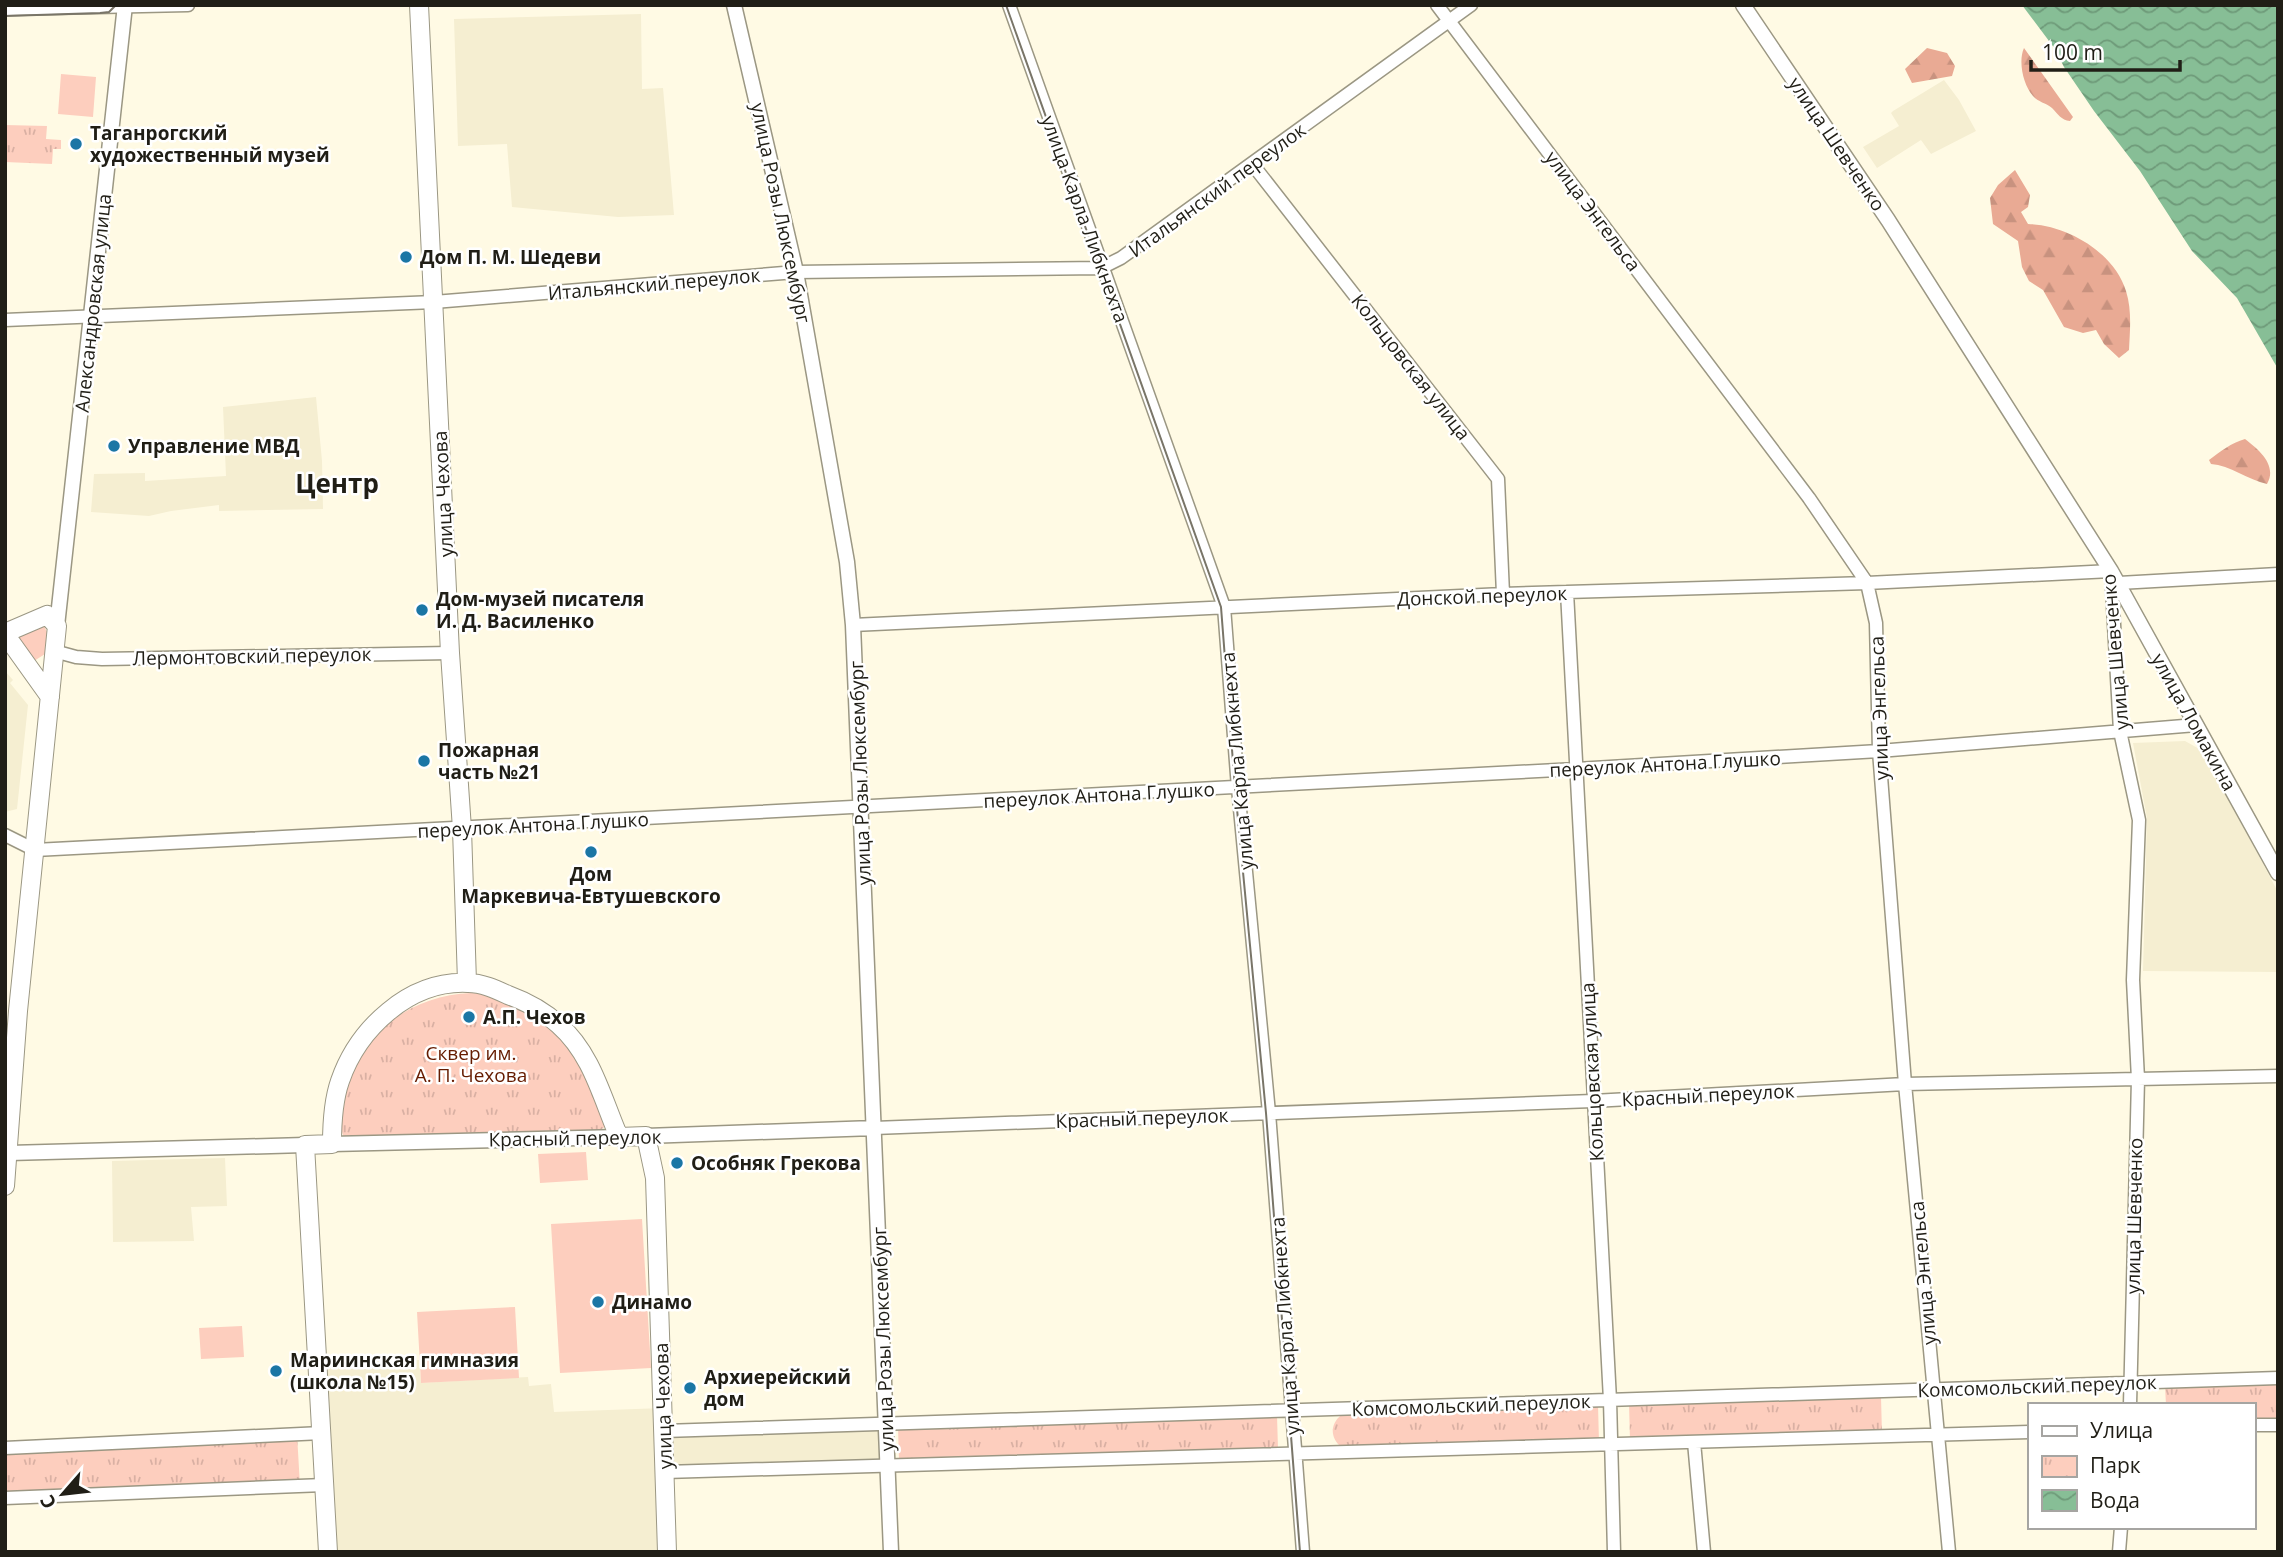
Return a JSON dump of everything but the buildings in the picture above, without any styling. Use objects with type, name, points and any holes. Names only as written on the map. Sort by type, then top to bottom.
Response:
[{"type":"main road","name":"улица Чехова","points":[[419,5],[467,982]]},
{"type":"main road","points":[[5,1186],[12,1008],[34,850],[50,697],[57,626],[47,615],[5,634],[50,697]]},
{"type":"main road","points":[[31,668],[44,670],[54,656]]},
{"type":"main road","points":[[332,1144],[334,1105],[339,1083],[347,1063],[372,1026],[407,999],[427,990],[467,982],[491,987],[525,1001],[559,1025],[574,1041],[597,1082],[619,1137]]},
{"type":"main road","name":"улица Чехова","points":[[646,1136],[655,1178],[667,1552]]},
{"type":"main road","name":"Красный переулок","points":[[619,1137],[646,1136]]},
{"type":"main road","name":"Красный переулок","points":[[306,1145],[332,1144]]},
{"type":"main road","points":[[306,1145],[328,1552]]},
{"type":"street","name":"Александровская улица","points":[[57,626],[125,5]]},
{"type":"street","points":[[5,9],[188,5]]},
{"type":"street","name":"улица Розы Люксембург","points":[[734,5],[796,272],[847,562],[853,625],[891,1552]]},
{"type":"street","name":"улица Карла Либкнехта","points":[[1009,5],[1224,607],[1269,1113],[1303,1552]]},
{"type":"street","name":"улица Энгельса","points":[[1437,5],[1809,498],[1867,583],[1877,623],[1879,751],[1905,1084],[1949,1552]]},
{"type":"street","name":"Итальянский переулок","points":[[5,320],[433,302],[796,272],[1101,268],[1121,258],[1253,165],[1471,5]]},
{"type":"street","name":"улица Шевченко","points":[[1744,5],[1888,220],[2115,577],[2120,732],[2139,820],[2133,980],[2138,1079],[2130,1403]]},
{"type":"street","name":"Кольцовская улица","points":[[1253,165],[1498,479],[1503,594]]},
{"type":"street","name":"Донской переулок","points":[[853,625],[1503,594],[2278,574]]},
{"type":"street","name":"улица Ломакина","points":[[2115,577],[2278,873]]},
{"type":"street","name":"Кольцовская улица","points":[[1567,592],[1610,1400],[1614,1552]]},
{"type":"street","points":[[41,617],[59,601]]},
{"type":"street","name":"Лермонтовский переулок","points":[[54,656],[102,659],[450,653]]},
{"type":"street","name":"переулок Антона Глушко","points":[[34,850],[1577,769],[1879,751],[2196,725]]},
{"type":"street","points":[[5,835],[34,850]]},
{"type":"street","name":"Красный переулок","points":[[646,1136],[1593,1101],[1905,1084],[2278,1076]]},
{"type":"street","name":"Красный переулок","points":[[332,1144],[619,1137]]},
{"type":"street","name":"Красный переулок","points":[[7,1152],[306,1145]]},
{"type":"street","name":"Комсомольский переулок","points":[[664,1431],[2278,1378]]},
{"type":"street","points":[[2255,1425],[2278,1425]]},
{"type":"street","points":[[665,1472],[2028,1432]]},
{"type":"street","points":[[5,1448],[322,1433]]},
{"type":"street","points":[[1694,1442],[1704,1552]]},
{"type":"street","points":[[5,1498],[324,1485]]},
{"type":"street","points":[[2119,1552],[2121,1529]]},
{"type":"shaded area","points":[[641,14],[642,89],[663,88],[674,215],[618,217],[512,207],[507,144],[458,146],[454,19]]},
{"type":"shaded area","points":[[1944,80],[1976,131],[1931,154],[1921,140],[1877,168],[1863,147],[1899,126],[1891,113],[1893,111]]},
{"type":"shaded area","points":[[316,397],[323,509],[219,511],[219,505],[149,516],[91,512],[94,474],[145,473],[145,481],[226,476],[223,407]]},
{"type":"shaded area","points":[[5,671],[13,680],[10,683],[28,705],[17,809],[5,812]]},
{"type":"shaded area","points":[[2185,741],[2203,751],[2278,892],[2278,972],[2143,971],[2147,818],[2133,743]]},
{"type":"shaded area","points":[[225,1158],[227,1206],[191,1207],[194,1241],[113,1242],[112,1161]]},
{"type":"shaded area","points":[[419,1360],[421,1383],[528,1377],[529,1386],[551,1384],[554,1412],[663,1408],[664,1431],[886,1424],[888,1465],[665,1472],[667,1552],[328,1552],[318,1362]]},
{"type":"green space","points":[[1927,48],[1947,53],[1955,66],[1952,76],[1912,83],[1905,69]]},
{"type":"green space","points":[[2024,48],[2073,117],[2070,121],[2062,118],[2029,91],[2022,66]]},
{"type":"green space","points":[[61,74],[96,77],[93,117],[58,114]]},
{"type":"green space","points":[[5,125],[47,126],[46,139],[61,140],[61,149],[53,149],[52,164],[5,162]]},
{"type":"green space","points":[[2015,170],[2030,195],[2028,207],[2021,212],[2028,224],[2058,229],[2087,243],[2111,264],[2120,277],[2128,298],[2130,328],[2129,350],[2119,358],[2104,344],[2096,330],[2083,333],[2064,327],[2043,290],[2029,281],[2022,267],[2018,241],[1993,224],[1990,198],[1998,185]]},
{"type":"green space","points":[[2245,439],[2261,453],[2268,464],[2270,477],[2267,484],[2211,464],[2209,460]]},
{"type":"green space","points":[[44,626],[47,632],[45,654],[34,661],[16,637]]},
{"type":"green space","name":"Сквер им. А. П. Чехова","points":[[490,994],[524,1005],[577,1052],[606,1126],[599,1131],[344,1137],[341,1114],[344,1100],[360,1057],[373,1039],[406,1011],[447,996]]},
{"type":"green space","points":[[586,1152],[588,1180],[540,1183],[538,1154]]},
{"type":"green space","points":[[642,1219],[651,1368],[560,1373],[551,1224]]},
{"type":"green space","points":[[515,1307],[519,1378],[421,1383],[417,1312]]},
{"type":"green space","points":[[242,1326],[244,1357],[201,1359],[199,1328]]},
{"type":"green space","points":[[2278,1383],[2278,1421],[2255,1421],[2255,1403],[2166,1403],[2165,1386]]},
{"type":"green space","points":[[1881,1397],[1882,1434],[1630,1441],[1629,1403]]},
{"type":"green space","points":[[1598,1405],[1599,1442],[1341,1447],[1333,1431],[1341,1415]]},
{"type":"green space","points":[[1277,1415],[1278,1449],[899,1461],[898,1427]]},
{"type":"green space","points":[[297,1434],[300,1486],[5,1498],[5,1448]]},
{"type":"water","points":[[2022,5],[2278,5],[2278,369],[2237,298],[2192,251],[2140,171],[2094,111],[2055,49]]},
{"type":"tram line","points":[[5,16],[100,13],[109,12],[116,5]]},
{"type":"tram line","points":[[1006,5],[1221,607],[1266,1113],[1300,1552]]},
{"type":"place","name":"Таганрогский художественный музей","points":[[76,144]]},
{"type":"place","name":"Дом П. М. Шедеви","points":[[406,257]]},
{"type":"place","name":"Управление МВД","points":[[114,446]]},
{"type":"place","name":"Дом-музей писателя И. Д. Василенко","points":[[422,610]]},
{"type":"place","name":"Пожарная часть №21","points":[[424,761]]},
{"type":"place","name":"Дом Маркевича-Евтушевского","points":[[591,852]]},
{"type":"place","name":"А.П. Чехов","points":[[469,1017]]},
{"type":"place","name":"Особняк Грекова","points":[[677,1163]]},
{"type":"place","name":"Динамо","points":[[598,1302]]},
{"type":"place","name":"Мариинская гимназия (школа №15)","points":[[276,1371]]},
{"type":"place","name":"Архиерейский дом","points":[[690,1388]]},
{"type":"district","name":"Центр","points":[[337,484]]}]
